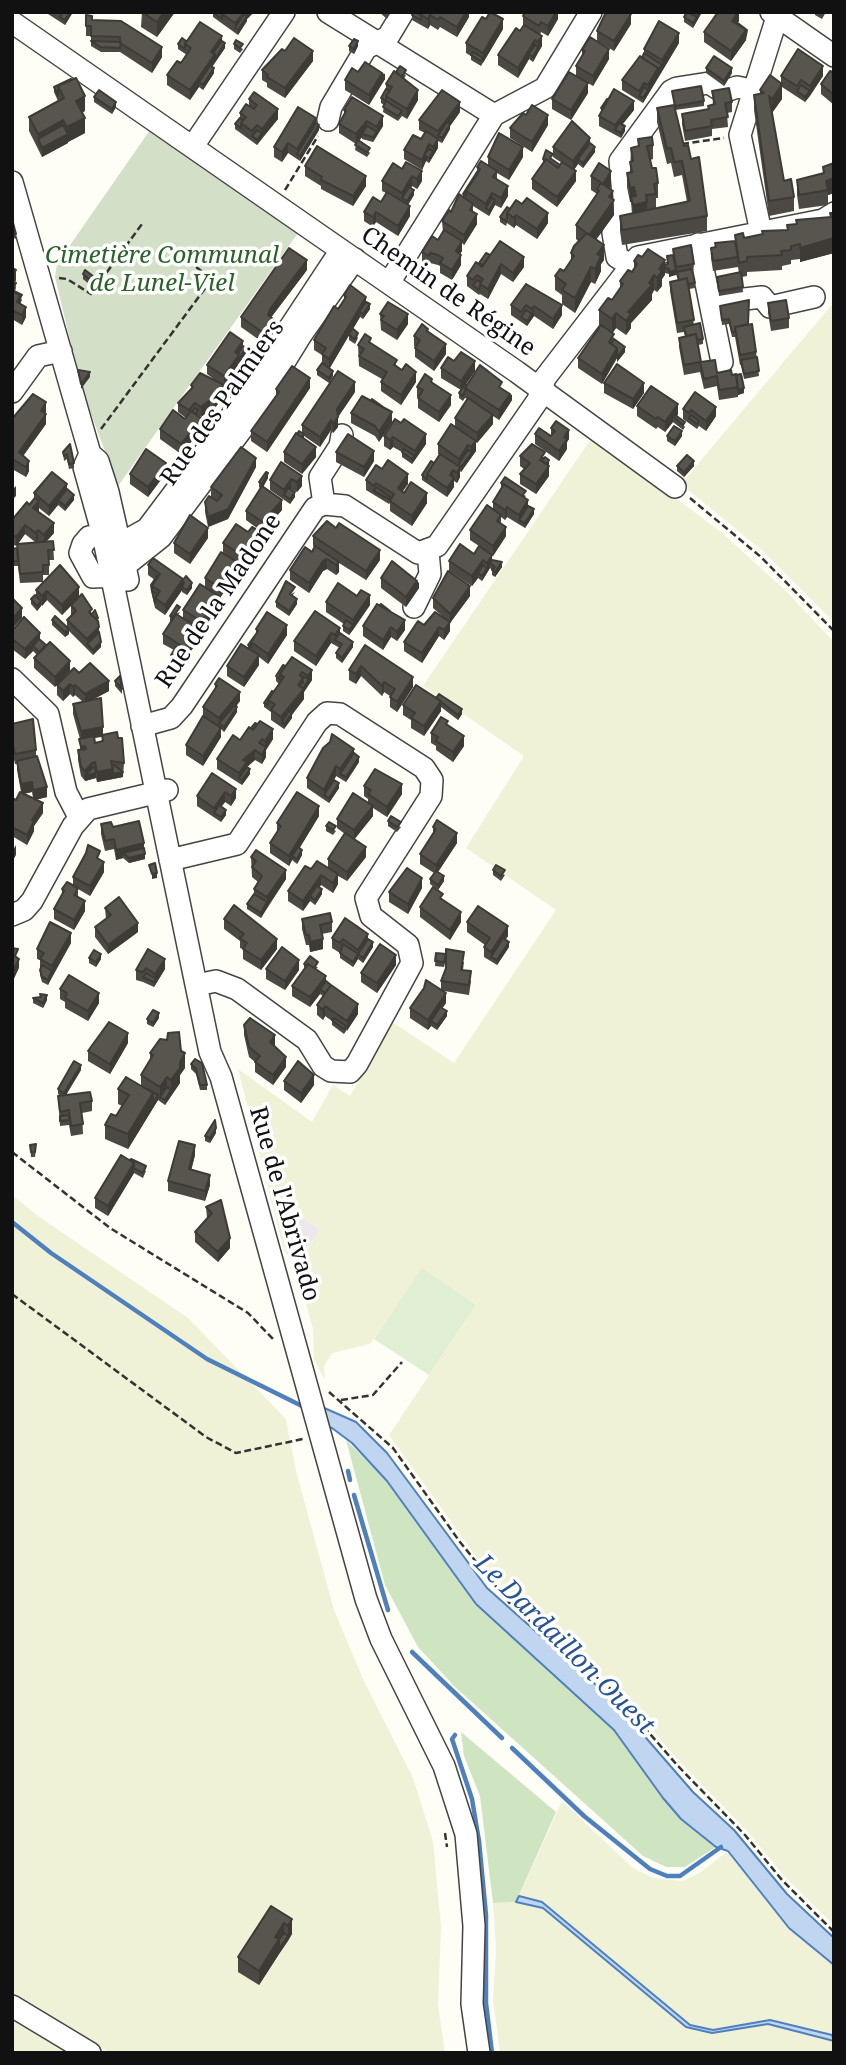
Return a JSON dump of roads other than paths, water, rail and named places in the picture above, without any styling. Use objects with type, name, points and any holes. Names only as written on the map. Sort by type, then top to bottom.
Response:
[{"type":"street","points":[[192,146],[284,12]]},
{"type":"street","points":[[328,12],[494,115]]},
{"type":"street","points":[[328,120],[331,107],[366,48],[388,37],[404,12]]},
{"type":"street","points":[[389,282],[494,115],[545,88],[591,12]]},
{"type":"street","points":[[761,232],[740,135],[774,15],[834,55]]},
{"type":"street","name":"Chemin de Régine","points":[[12,22],[389,282],[676,487]]},
{"type":"street","points":[[630,265],[617,257],[613,233],[625,217],[620,161],[671,91],[709,83],[723,92],[737,87],[752,90]]},
{"type":"street","name":"Rue de l'Abrivado","points":[[12,182],[88,445],[98,461],[118,572],[203,984],[221,1034],[221,1077],[311,1392],[319,1436],[366,1599],[381,1639],[444,1766],[466,1834],[474,1926],[472,2004],[479,2053]]},
{"type":"street","points":[[342,435],[340,446],[320,477],[324,503],[345,506],[410,550],[418,553],[428,551],[444,539],[542,390],[545,378],[630,265],[643,254],[823,220],[834,213]]},
{"type":"street","points":[[698,244],[722,362]]},
{"type":"street","name":"Rue des Palmiers","points":[[111,535],[129,538],[138,536],[147,529],[348,255]]},
{"type":"street","name":"Rue des Palmiers","points":[[118,572],[161,537],[248,421],[348,255]]},
{"type":"street","points":[[710,303],[762,297],[769,307],[814,298]]},
{"type":"street","points":[[12,392],[38,356],[61,351]]},
{"type":"street","name":"Rue de la Madone","points":[[149,724],[171,718],[182,706],[308,515],[324,503]]},
{"type":"street","points":[[111,535],[89,537],[80,553],[93,577],[118,572]]},
{"type":"street","points":[[414,607],[430,574],[428,551]]},
{"type":"street","points":[[12,679],[48,714],[66,792],[79,817]]},
{"type":"street","points":[[177,859],[237,844],[317,722],[327,713],[340,714],[424,768],[432,780],[431,796],[366,898],[371,916],[401,938],[412,953],[409,972],[350,1072],[340,1074],[323,1066],[307,1040],[237,989],[223,982],[203,984]]},
{"type":"street","points":[[12,915],[24,910],[32,901],[79,817],[97,804],[162,791]]},
{"type":"street","points":[[12,2006],[90,2053]]},
{"type":"water","points":[[304,1399],[356,1422],[387,1453],[487,1588],[614,1701],[693,1792],[734,1830],[787,1894],[834,1938],[834,1965],[789,1928],[728,1851],[716,1847],[681,1819],[614,1730],[476,1604],[387,1481],[352,1443],[332,1428],[311,1423]]},
{"type":"water","points":[[519,1896],[542,1902],[690,2025],[713,2030],[770,2020],[832,2035],[834,2041],[768,2024],[712,2033],[686,2027],[543,1908],[516,1902]]},
{"type":"waterway","name":"Le Dardaillon Ouest","points":[[12,1222],[51,1253],[207,1359],[306,1408]]},
{"type":"waterway","points":[[348,1471],[350,1480]]},
{"type":"waterway","points":[[354,1495],[388,1610]]},
{"type":"waterway","points":[[412,1652],[502,1738]]},
{"type":"waterway","points":[[455,1735],[452,1739],[472,1799],[479,1841],[486,1915],[486,2003],[492,2053]]},
{"type":"waterway","points":[[512,1748],[584,1816],[650,1869],[667,1876],[680,1876],[721,1847]]},
{"type":"park label","name":"Cimetière Communal de Lunel-Viel","points":[[162,270]]}]
